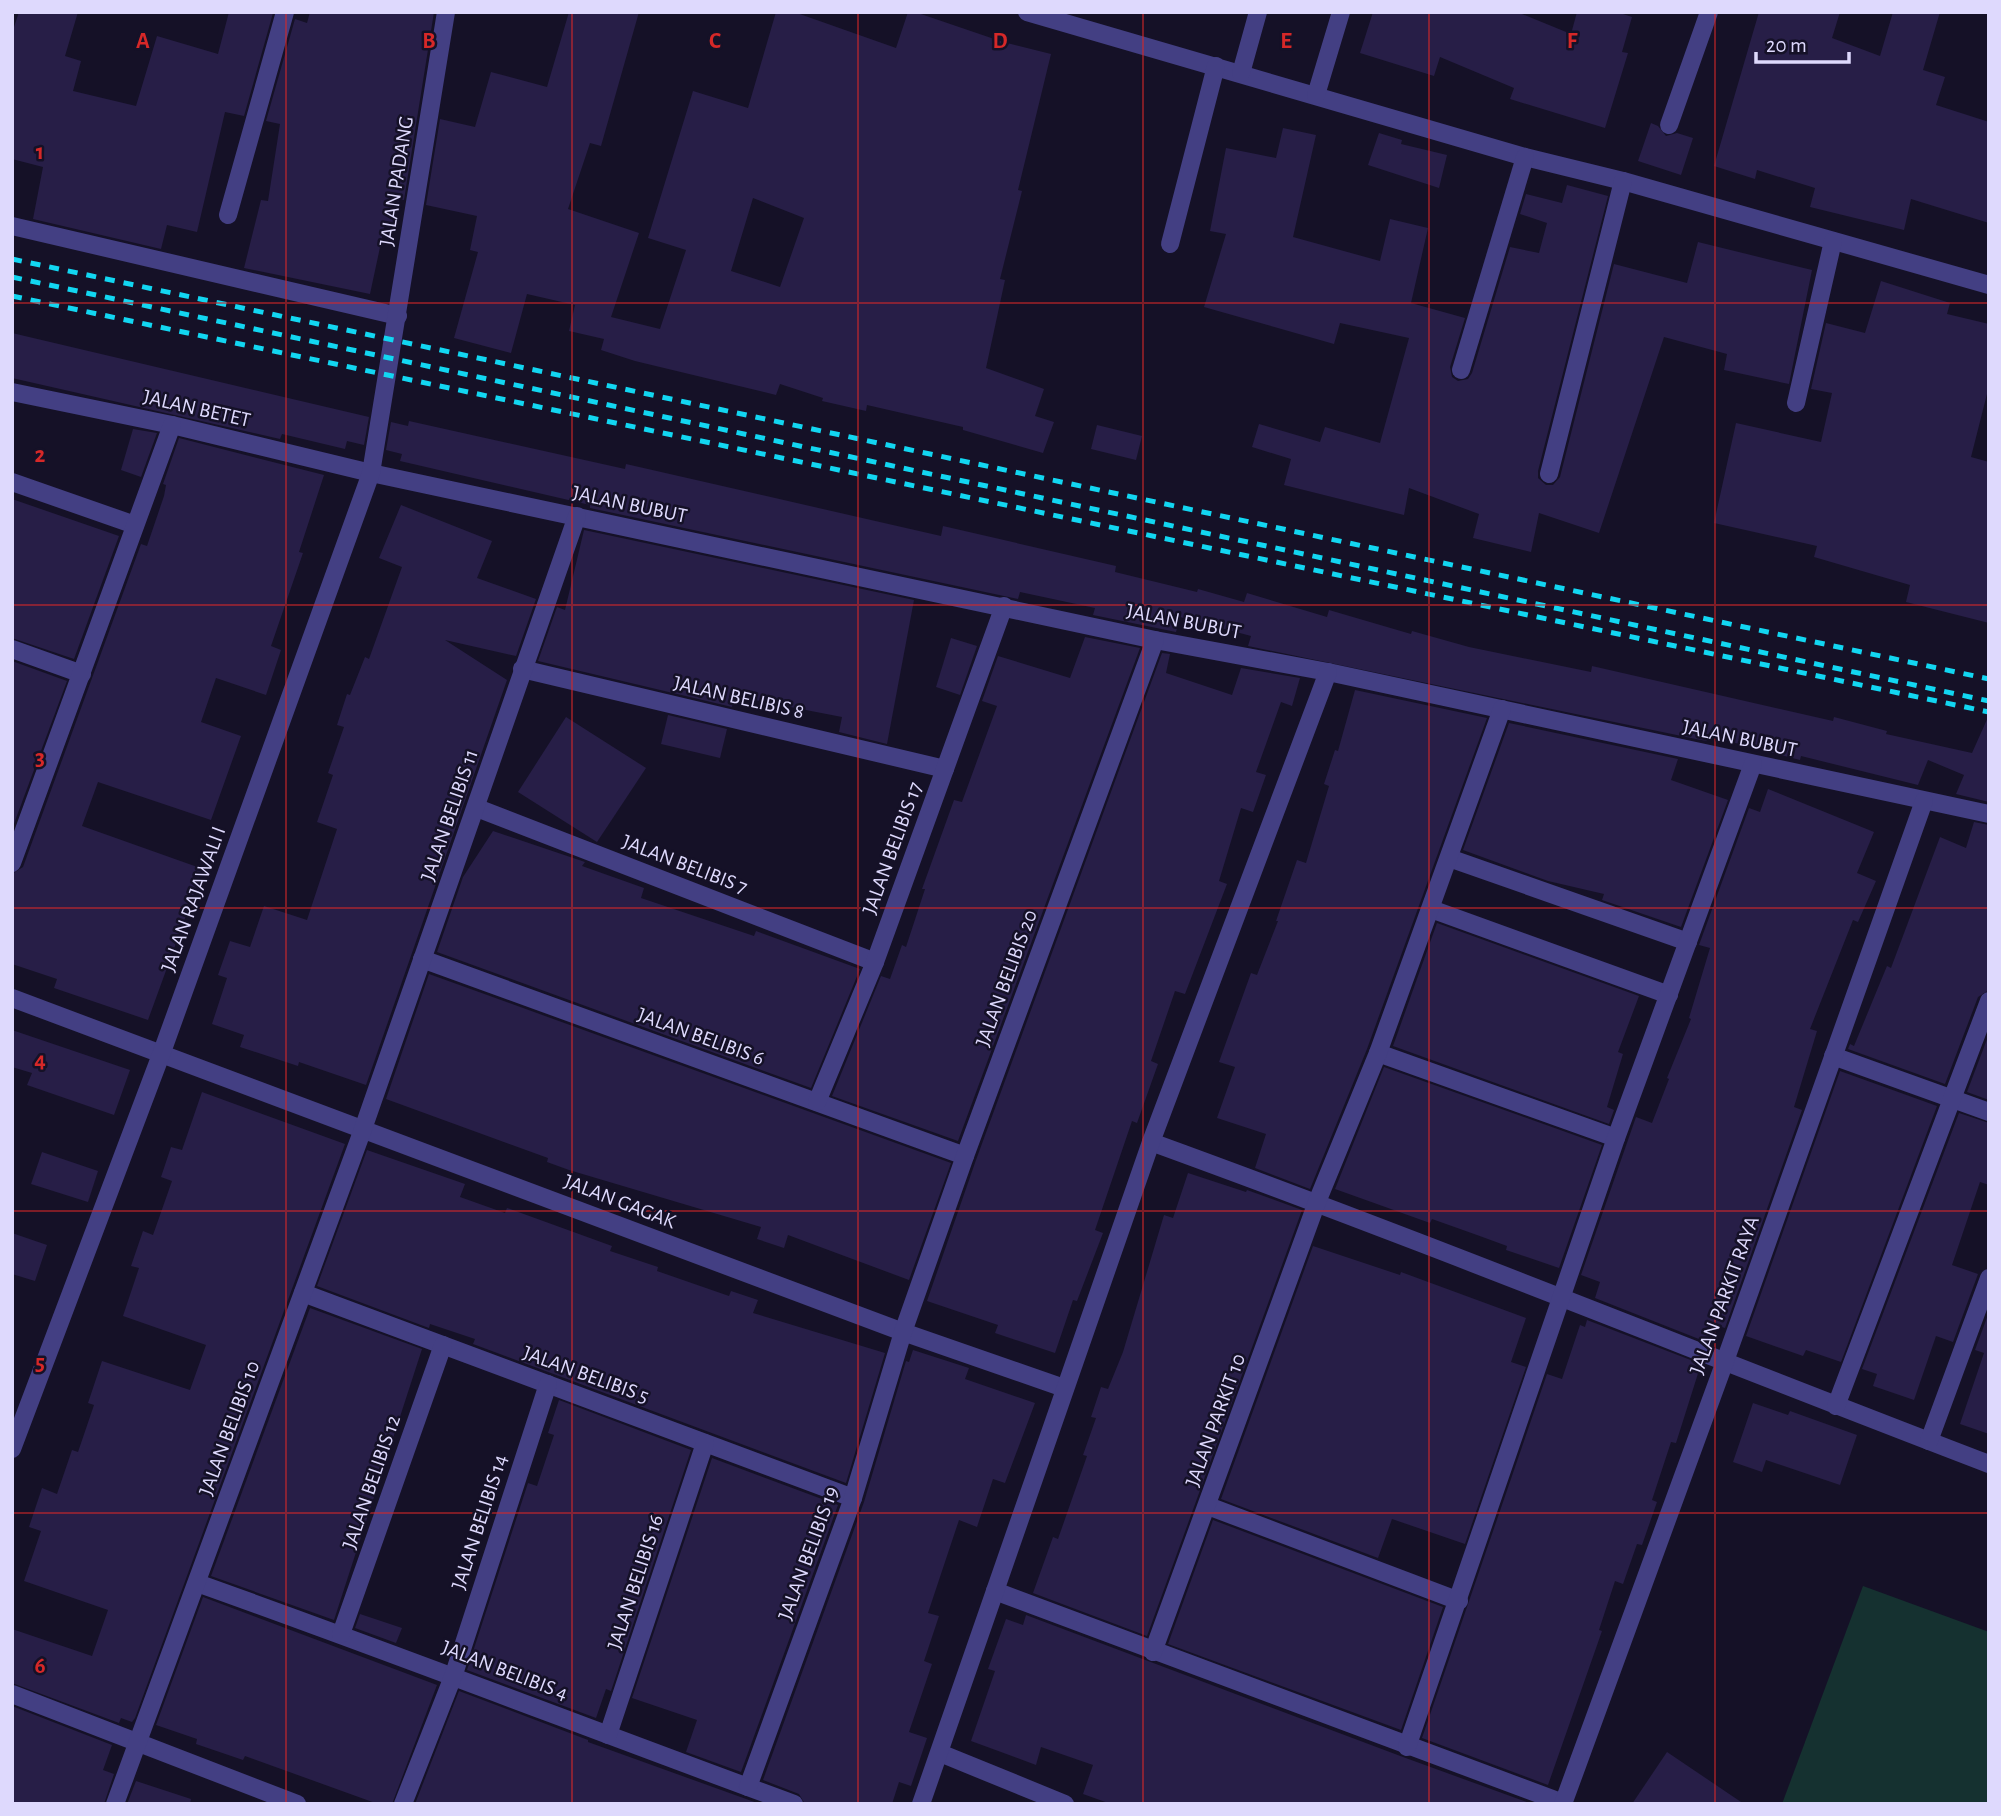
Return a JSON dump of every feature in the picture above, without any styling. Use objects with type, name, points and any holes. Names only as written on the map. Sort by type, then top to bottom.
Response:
[{"type":"street","points":[[228,215],[285,12]]},
{"type":"street","name":"JALAN PADANG","points":[[391,357],[446,12]]},
{"type":"street","points":[[1027,12],[1525,156],[1623,181],[1989,285]]},
{"type":"street","points":[[1241,73],[1258,12]]},
{"type":"street","points":[[1315,95],[1341,12]]},
{"type":"street","points":[[1670,125],[1709,12]]},
{"type":"street","points":[[1170,244],[1216,66]]},
{"type":"street","points":[[1461,370],[1525,156]]},
{"type":"street","points":[[1549,474],[1623,181]]},
{"type":"street","points":[[12,226],[398,316]]},
{"type":"street","points":[[1796,403],[1833,241]]},
{"type":"street","name":"JALAN RAJAWALI I","points":[[12,1449],[162,1052],[371,473],[391,357]]},
{"type":"street","name":"JALAN BETET","points":[[12,392],[172,425],[371,473]]},
{"type":"street","points":[[12,863],[172,425]]},
{"type":"street","name":"JALAN BUBUT","points":[[371,473],[1155,640],[1328,671],[1989,814]]},
{"type":"street","points":[[12,482],[135,525]]},
{"type":"street","name":"JALAN BELIBIS 11","points":[[363,1129],[577,516]]},
{"type":"street","name":"JALAN BELIBIS 17","points":[[817,1102],[875,962],[1004,606]]},
{"type":"street","name":"JALAN BELIBIS 20","points":[[903,1332],[1155,640]]},
{"type":"street","points":[[12,649],[82,674]]},
{"type":"street","name":"JALAN BELIBIS 8","points":[[522,669],[945,769]]},
{"type":"street","points":[[922,1804],[1063,1388],[1151,1142],[1328,671]]},
{"type":"street","name":"JALAN PARKIT 10","points":[[1153,1652],[1317,1202],[1378,1054],[1502,709]]},
{"type":"street","points":[[1407,1747],[1616,1138],[1753,764]]},
{"type":"street","name":"JALAN PARKIT RAYA","points":[[1563,1803],[1724,1364],[1924,801]]},
{"type":"street","points":[[12,806],[30,813]]},
{"type":"street","name":"JALAN BELIBIS 7","points":[[477,808],[875,962]]},
{"type":"street","points":[[1449,858],[1688,942]]},
{"type":"street","points":[[1431,909],[1669,995]]},
{"type":"street","name":"JALAN BELIBIS 6","points":[[422,959],[965,1156]]},
{"type":"street","name":"JALAN GAGAK","points":[[12,998],[903,1332],[1063,1388]]},
{"type":"street","points":[[1836,1406],[1989,1001]]},
{"type":"street","points":[[1378,1054],[1616,1138]]},
{"type":"street","points":[[1833,1056],[1989,1112]]},
{"type":"street","name":"JALAN BELIBIS 10","points":[[115,1804],[363,1129]]},
{"type":"street","points":[[1151,1142],[1317,1202],[1563,1297],[1724,1364],[1989,1464]]},
{"type":"street","points":[[1929,1441],[1989,1278]]},
{"type":"street","name":"JALAN BELIBIS 5","points":[[303,1293],[853,1498]]},
{"type":"street","name":"JALAN BELIBIS 19","points":[[748,1787],[853,1498],[903,1332]]},
{"type":"street","name":"JALAN BELIBIS 12","points":[[341,1634],[443,1345]]},
{"type":"street","name":"JALAN BELIBIS 14","points":[[403,1804],[454,1674],[548,1384]]},
{"type":"street","name":"JALAN BELIBIS 16","points":[[608,1735],[705,1443]]},
{"type":"street","points":[[1208,1506],[1459,1601]]},
{"type":"street","name":"JALAN BELIBIS 4","points":[[197,1583],[454,1674],[794,1804]]},
{"type":"street","points":[[995,1591],[1563,1803]]},
{"type":"street","points":[[12,1694],[297,1804]]},
{"type":"street","points":[[940,1752],[1065,1804]]},
{"type":"green space","points":[[1863,1586],[1989,1632],[1989,1804],[1782,1804]]},
{"type":"building","points":[[19,12],[78,12],[65,56],[81,61],[73,91],[136,106],[157,36],[218,54],[229,12],[273,13],[244,116],[225,112],[197,232],[167,225],[161,249],[33,219],[43,167],[12,159],[12,33]]},
{"type":"building","points":[[310,12],[434,12],[404,200],[399,199],[394,226],[385,224],[370,294],[244,268],[261,200],[268,201],[280,124],[266,121],[295,19],[307,23]]},
{"type":"building","points":[[569,12],[639,12],[601,146],[590,143],[568,209],[639,233],[611,317],[660,329],[686,250],[648,238],[693,91],[748,108],[776,12],[794,12],[896,48],[908,12],[915,12],[1003,42],[1051,54],[1018,190],[1022,191],[1000,279],[1005,280],[986,368],[1044,389],[1035,416],[1054,422],[1043,453],[963,430],[963,427],[867,405],[866,411],[822,401],[823,398],[780,384],[776,395],[635,361],[601,350],[604,339],[569,331],[575,305],[527,294],[511,353],[454,338],[478,252],[470,250],[477,216],[426,205],[440,119],[475,127],[491,72],[547,87]],"holes":[[[753,198],[804,218],[780,287],[731,271]]]},
{"type":"building","points":[[1373,12],[1517,12],[1571,34],[1577,12],[1617,12],[1632,17],[1622,52],[1628,53],[1605,128],[1510,99],[1514,88],[1440,57],[1434,76],[1360,53]]},
{"type":"building","points":[[1759,12],[1840,12],[1832,38],[1880,56],[1893,12],[1940,12],[1923,70],[1945,77],[1936,105],[1989,122],[1989,223],[1911,199],[1904,230],[1810,207],[1815,188],[1757,170],[1755,179],[1714,166]]},
{"type":"building","points":[[1651,123],[1658,126],[1666,136],[1677,133],[1693,138],[1681,175],[1638,161]]},
{"type":"building","points":[[1283,128],[1316,135],[1293,237],[1380,261],[1390,219],[1428,228],[1411,303],[1465,318],[1450,367],[1452,377],[1458,381],[1468,379],[1472,373],[1510,247],[1539,253],[1547,223],[1520,214],[1526,194],[1562,203],[1567,185],[1608,196],[1538,471],[1538,478],[1546,485],[1553,485],[1560,477],[1614,264],[1687,283],[1698,242],[1812,270],[1789,384],[1724,370],[1727,354],[1664,337],[1599,533],[1539,513],[1531,552],[1473,538],[1479,514],[1409,488],[1404,515],[1284,485],[1291,459],[1252,447],[1259,424],[1320,442],[1325,427],[1380,443],[1409,338],[1340,323],[1334,344],[1204,307],[1226,234],[1210,231],[1226,148],[1276,158]]},
{"type":"building","points":[[1379,133],[1402,140],[1401,144],[1447,155],[1439,188],[1368,165]]},
{"type":"building","points":[[1881,281],[1950,303],[1947,314],[1989,324],[1989,386],[1971,457],[1989,462],[1989,623],[1906,602],[1910,585],[1814,557],[1817,546],[1714,523],[1736,423],[1821,442],[1832,393],[1811,389],[1826,323],[1865,333]]},
{"type":"building","points":[[12,333],[369,417],[364,445],[347,441],[345,449],[282,434],[280,439],[12,378]]},
{"type":"building","points":[[409,421],[625,469],[626,464],[941,536],[943,526],[1116,566],[1115,572],[1197,592],[1198,589],[1244,602],[1247,593],[1327,617],[1329,610],[1411,634],[1412,631],[1469,647],[1591,672],[1592,666],[1833,721],[1834,717],[1887,731],[1886,734],[1972,753],[1989,715],[1989,802],[1956,794],[1964,775],[1928,760],[1918,785],[1801,756],[1800,760],[1709,736],[1707,741],[1696,739],[1248,646],[1251,636],[1180,617],[1176,632],[1093,615],[1095,608],[1020,592],[1018,599],[590,508],[590,505],[400,461],[402,454],[386,450],[391,422],[408,426]]},
{"type":"building","points":[[1097,425],[1142,436],[1136,460],[1091,449]]},
{"type":"building","points":[[133,429],[157,433],[141,477],[121,470]]},
{"type":"building","points":[[179,438],[324,475],[299,552],[303,553],[271,646],[281,650],[266,695],[216,678],[201,722],[241,736],[211,820],[98,782],[82,826],[203,869],[148,1020],[54,988],[57,979],[12,964],[12,874],[23,867],[141,544],[147,546],[164,496],[166,485],[163,484]]},
{"type":"building","points":[[12,499],[119,536],[74,659],[12,638]]},
{"type":"building","points":[[401,505],[492,541],[477,578],[536,599],[516,656],[445,640],[507,680],[366,1085],[299,1062],[298,1066],[240,1047],[244,1035],[212,1024],[227,978],[218,975],[230,941],[250,947],[264,906],[307,920],[337,829],[317,822],[333,775],[328,773],[344,727],[337,725],[347,694],[350,695],[365,657],[369,659],[402,567],[379,558]]},
{"type":"building","points":[[584,530],[914,600],[887,744],[839,732],[842,717],[734,696],[732,707],[538,661],[557,607],[565,610]]},
{"type":"building","points":[[1085,637],[1140,648],[958,1141],[832,1096],[881,976],[890,979],[902,945],[906,947],[925,889],[922,889],[954,800],[962,802],[997,706],[982,701],[998,656],[1070,678]]},
{"type":"building","points":[[951,638],[977,646],[960,695],[936,687]]},
{"type":"building","points":[[1162,653],[1170,654],[1166,673],[1232,695],[1241,668],[1300,678],[1292,706],[1281,702],[1256,772],[1266,775],[1253,812],[1241,808],[1219,881],[1227,884],[1185,994],[1175,991],[1151,1061],[1158,1064],[1137,1123],[1132,1121],[1095,1230],[1103,1233],[1077,1301],[1073,1300],[1055,1353],[995,1333],[998,1325],[927,1301]]},
{"type":"building","points":[[12,661],[67,681],[12,829]]},
{"type":"building","points":[[1355,690],[1487,718],[1367,1049],[1310,1189],[1255,1168],[1266,1134],[1217,1118],[1235,1067],[1219,1062],[1251,973],[1257,975],[1278,921],[1297,860],[1306,863],[1329,786],[1324,784],[1335,750],[1338,751]]},
{"type":"building","points":[[668,715],[727,729],[720,758],[661,744]]},
{"type":"building","points":[[566,717],[646,768],[597,842],[518,792]]},
{"type":"building","points":[[1509,723],[1678,759],[1671,780],[1728,800],[1681,927],[1602,900],[1604,894],[1548,881],[1463,850]]},
{"type":"building","points":[[1768,789],[1874,832],[1857,873],[1876,881],[1858,922],[1853,920],[1810,1029],[1817,1031],[1794,1107],[1802,1110],[1725,1328],[1715,1325],[1709,1343],[1595,1298],[1600,1282],[1581,1275],[1636,1117],[1652,1123],[1669,1079],[1667,1078],[1691,1019],[1689,1018],[1710,948],[1699,945],[1749,808],[1760,812]]},
{"type":"building","points":[[1974,822],[1989,825],[1989,990],[1978,997],[1945,1084],[1848,1049],[1850,1044],[1854,1046],[1887,966],[1891,968],[1940,837],[1966,848]]},
{"type":"building","points":[[493,831],[585,862],[582,866],[644,888],[641,898],[754,936],[756,931],[860,969],[811,1088],[437,952],[463,877]]},
{"type":"building","points":[[1437,923],[1639,996],[1618,1052],[1623,1054],[1607,1107],[1614,1110],[1609,1124],[1393,1046]]},
{"type":"building","points":[[429,974],[951,1163],[909,1280],[788,1235],[784,1248],[757,1239],[761,1227],[569,1170],[547,1162],[548,1158],[386,1099]]},
{"type":"building","points":[[12,1030],[130,1070],[114,1115],[27,1085],[32,1073],[12,1067]]},
{"type":"building","points":[[1989,1034],[1989,1100],[1967,1092]]},
{"type":"building","points":[[1384,1067],[1602,1145],[1559,1268],[1506,1250],[1507,1246],[1432,1219],[1430,1223],[1335,1189]]},
{"type":"building","points":[[1840,1071],[1937,1106],[1841,1362],[1806,1350],[1803,1356],[1746,1336]]},
{"type":"building","points":[[202,1092],[345,1144],[135,1718],[132,1722],[121,1718],[119,1723],[12,1683],[12,1629],[92,1656],[108,1610],[24,1581],[41,1531],[29,1527],[42,1488],[57,1494],[72,1450],[78,1452],[94,1405],[88,1403],[102,1361],[190,1390],[206,1345],[123,1316],[139,1268],[131,1266],[143,1231],[153,1235],[172,1181],[161,1177],[171,1147],[182,1150]]},
{"type":"building","points":[[1959,1113],[1989,1123],[1989,1185],[1980,1182],[1952,1265],[1978,1274],[1953,1342],[1936,1336],[1914,1400],[1873,1386],[1877,1374],[1862,1369]]},
{"type":"building","points":[[367,1150],[465,1184],[460,1197],[505,1213],[507,1208],[612,1246],[610,1251],[729,1296],[731,1291],[758,1300],[753,1313],[885,1353],[846,1483],[473,1344],[475,1339],[430,1324],[429,1328],[317,1286]]},
{"type":"building","points":[[42,1152],[98,1171],[88,1202],[31,1184]]},
{"type":"building","points":[[1188,1173],[1302,1210],[1147,1636],[1033,1593],[1053,1537],[1058,1539],[1087,1456],[1083,1455],[1096,1418],[1091,1417],[1101,1387],[1108,1389],[1123,1352],[1164,1215],[1173,1218]]},
{"type":"building","points":[[12,1233],[47,1245],[35,1281],[12,1274]]},
{"type":"building","points":[[1313,1246],[1400,1275],[1401,1272],[1526,1318],[1511,1362],[1526,1367],[1465,1544],[1392,1519],[1378,1558],[1221,1499]]},
{"type":"building","points":[[310,1308],[422,1349],[334,1620],[211,1576]]},
{"type":"building","points":[[1989,1312],[1989,1434],[1960,1424],[1984,1353],[1975,1350]]},
{"type":"building","points":[[1587,1320],[1701,1364],[1676,1443],[1671,1442],[1652,1500],[1657,1502],[1642,1545],[1637,1544],[1623,1584],[1615,1581],[1599,1630],[1602,1631],[1548,1785],[1422,1738],[1547,1374],[1562,1379],[1580,1325],[1585,1327]]},
{"type":"building","points":[[913,1350],[969,1368],[965,1379],[1035,1403],[1005,1483],[993,1479],[977,1527],[959,1520],[928,1613],[939,1616],[924,1661],[932,1664],[909,1732],[927,1738],[911,1786],[899,1782],[892,1804],[805,1804],[799,1794],[763,1780],[864,1502],[906,1361],[909,1362]]},
{"type":"building","points":[[559,1400],[691,1450],[611,1691],[606,1689],[596,1718],[467,1670],[528,1483],[537,1486],[554,1435],[548,1433]]},
{"type":"building","points":[[1753,1403],[1788,1415],[1790,1411],[1857,1435],[1840,1485],[1766,1460],[1762,1472],[1733,1462]]},
{"type":"building","points":[[712,1458],[838,1505],[741,1772],[686,1752],[697,1720],[632,1698]]},
{"type":"building","points":[[1213,1520],[1443,1607],[1401,1730],[1168,1644]]},
{"type":"building","points":[[203,1597],[437,1685],[392,1804],[378,1804],[245,1756],[243,1760],[196,1744],[197,1739],[156,1725]]},
{"type":"building","points":[[360,1614],[402,1628],[396,1643],[355,1628]]},
{"type":"building","points":[[1026,1615],[1532,1804],[1111,1804],[1083,1794],[1093,1765],[1041,1747],[1036,1765],[971,1741],[995,1671],[988,1669],[1006,1619],[1023,1625]]},
{"type":"building","points":[[459,1691],[588,1742],[760,1804],[415,1804]]},
{"type":"building","points":[[12,1706],[112,1745],[103,1770],[114,1774],[104,1804],[12,1804]]},
{"type":"building","points":[[1667,1752],[1744,1804],[1632,1804]]},
{"type":"building","points":[[136,1781],[191,1799],[190,1804],[127,1804]]},
{"type":"railway","points":[[12,259],[1989,679]]},
{"type":"railway","points":[[12,277],[1989,701]]},
{"type":"railway","points":[[12,296],[1989,712]]}]
